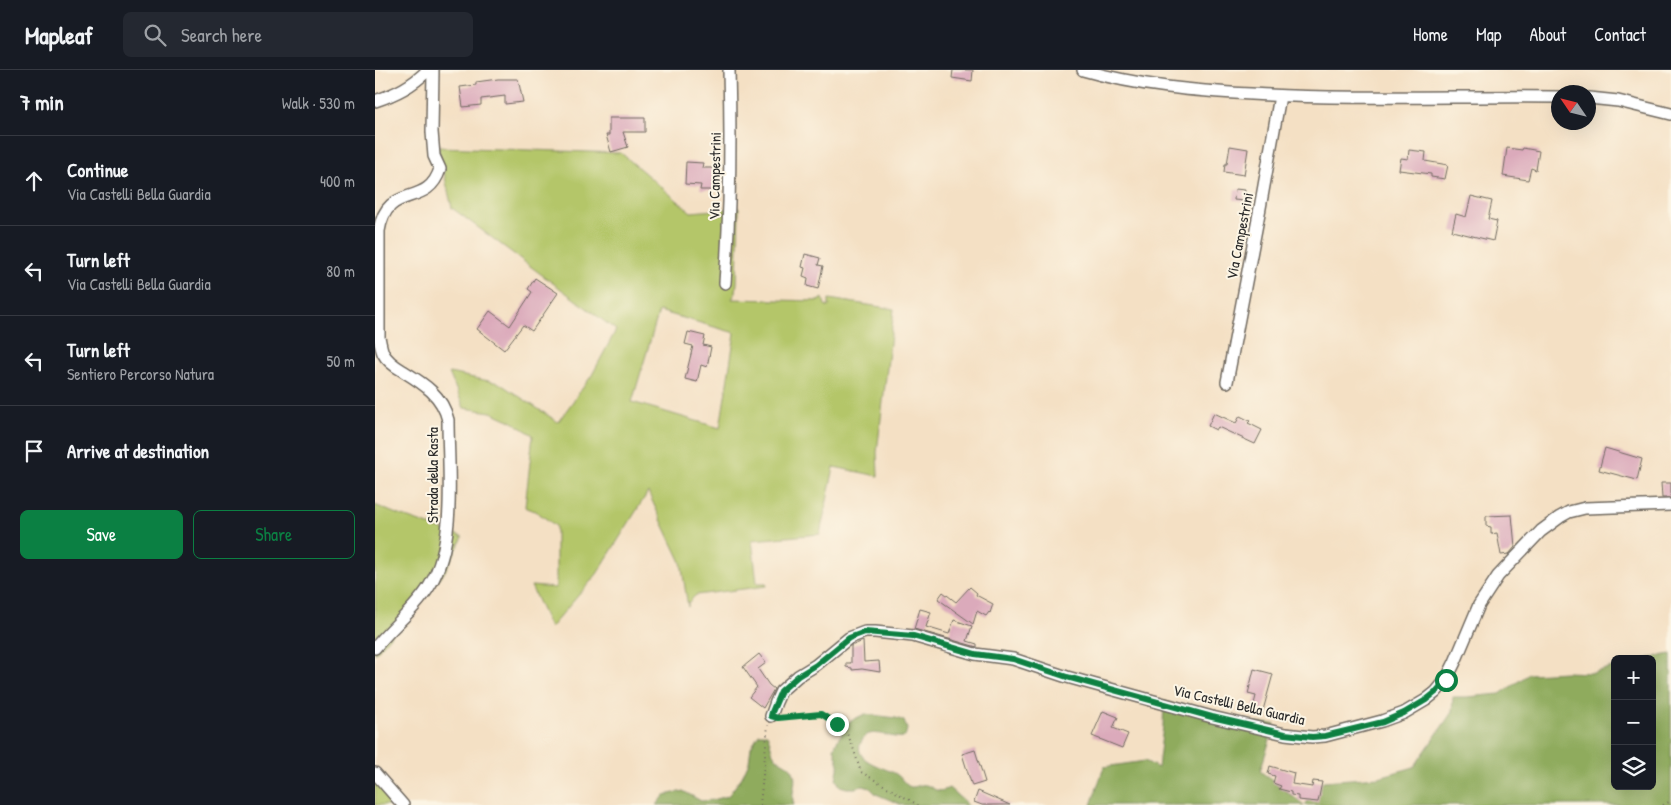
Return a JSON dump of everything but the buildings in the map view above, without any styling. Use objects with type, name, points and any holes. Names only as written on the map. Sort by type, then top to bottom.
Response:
[{"type":"street","points":[[375,101],[394,95],[408,87],[427,70]]},
{"type":"street","name":"Strada della Rasta","points":[[375,648],[429,586],[441,561],[449,529],[448,420],[446,412],[438,398],[429,388],[399,369],[386,358],[379,337],[379,231],[381,219],[389,206],[395,201],[421,193],[430,187],[440,169],[434,156],[431,126],[433,70]]},
{"type":"street","name":"Via Campestrini","points":[[725,283],[730,206],[731,122],[729,70]]},
{"type":"street","points":[[1083,70],[1144,85],[1211,92],[1280,96],[1376,98],[1551,97]]},
{"type":"street","name":"Via Campestrini","points":[[1227,382],[1280,96]]},
{"type":"street","points":[[1596,99],[1618,101],[1671,114]]},
{"type":"street","name":"Via Castelli Bella Guardia","points":[[771,716],[781,691],[798,676],[816,665],[849,638],[865,632],[875,632],[913,636],[975,654],[1013,659],[1091,684],[1267,730],[1312,737],[1339,733],[1383,722],[1404,713],[1436,692],[1446,680],[1479,606],[1498,576],[1541,531],[1560,517],[1569,512],[1585,508],[1671,505]]},
{"type":"street","points":[[375,773],[403,805]]},
{"type":"path","points":[[760,805],[767,730],[771,716],[778,718],[821,714],[845,730],[861,772],[918,805]]},
{"type":"path","points":[[1663,805],[1671,801]]},
{"type":"green space","points":[[438,147],[621,153],[691,212],[739,208],[737,282],[736,292],[732,299],[819,301],[823,298],[825,305],[829,307],[829,299],[894,309],[877,452],[878,476],[834,467],[820,534],[752,540],[757,583],[766,583],[767,586],[696,595],[688,603],[688,607],[681,562],[648,492],[597,574],[550,628],[531,586],[556,588],[556,526],[537,512],[525,507],[533,435],[511,421],[491,412],[464,408],[449,373],[499,383],[558,422],[592,375],[616,330],[452,208]],"holes":[[[659,311],[735,333],[720,428],[632,402]]]},
{"type":"green space","points":[[375,505],[463,537],[444,573],[375,654]]},
{"type":"green space","points":[[1671,654],[1671,805],[1305,805],[1323,781],[1379,777],[1414,767],[1452,712],[1453,697],[1500,694],[1529,674],[1593,673],[1611,667],[1611,790],[1656,790],[1656,657]]},
{"type":"green space","points":[[1164,701],[1230,723],[1275,724],[1260,771],[1304,805],[1091,805],[1104,767],[1145,761],[1158,768]]},
{"type":"green space","points":[[865,714],[896,718],[904,721],[907,729],[905,737],[894,737],[876,733],[867,735],[860,747],[860,753],[864,758],[896,774],[911,787],[925,785],[940,791],[949,788],[968,805],[902,805],[876,794],[870,788],[863,786],[847,788],[840,786],[836,779],[839,764],[834,748],[850,721]]},
{"type":"green space","points":[[759,734],[767,734],[775,756],[793,770],[795,778],[794,805],[657,805],[665,795],[683,791],[701,801],[728,796],[742,777],[749,762],[751,747]]},
{"type":"green space","points":[[375,773],[403,805],[375,805]]},
{"type":"route","points":[[837,724],[821,714],[778,718],[771,716],[781,691],[849,638],[865,632],[913,636],[975,654],[1013,659],[1067,677],[1212,717],[1285,734],[1312,737],[1325,736],[1383,722],[1404,713],[1426,700],[1446,680]]}]
